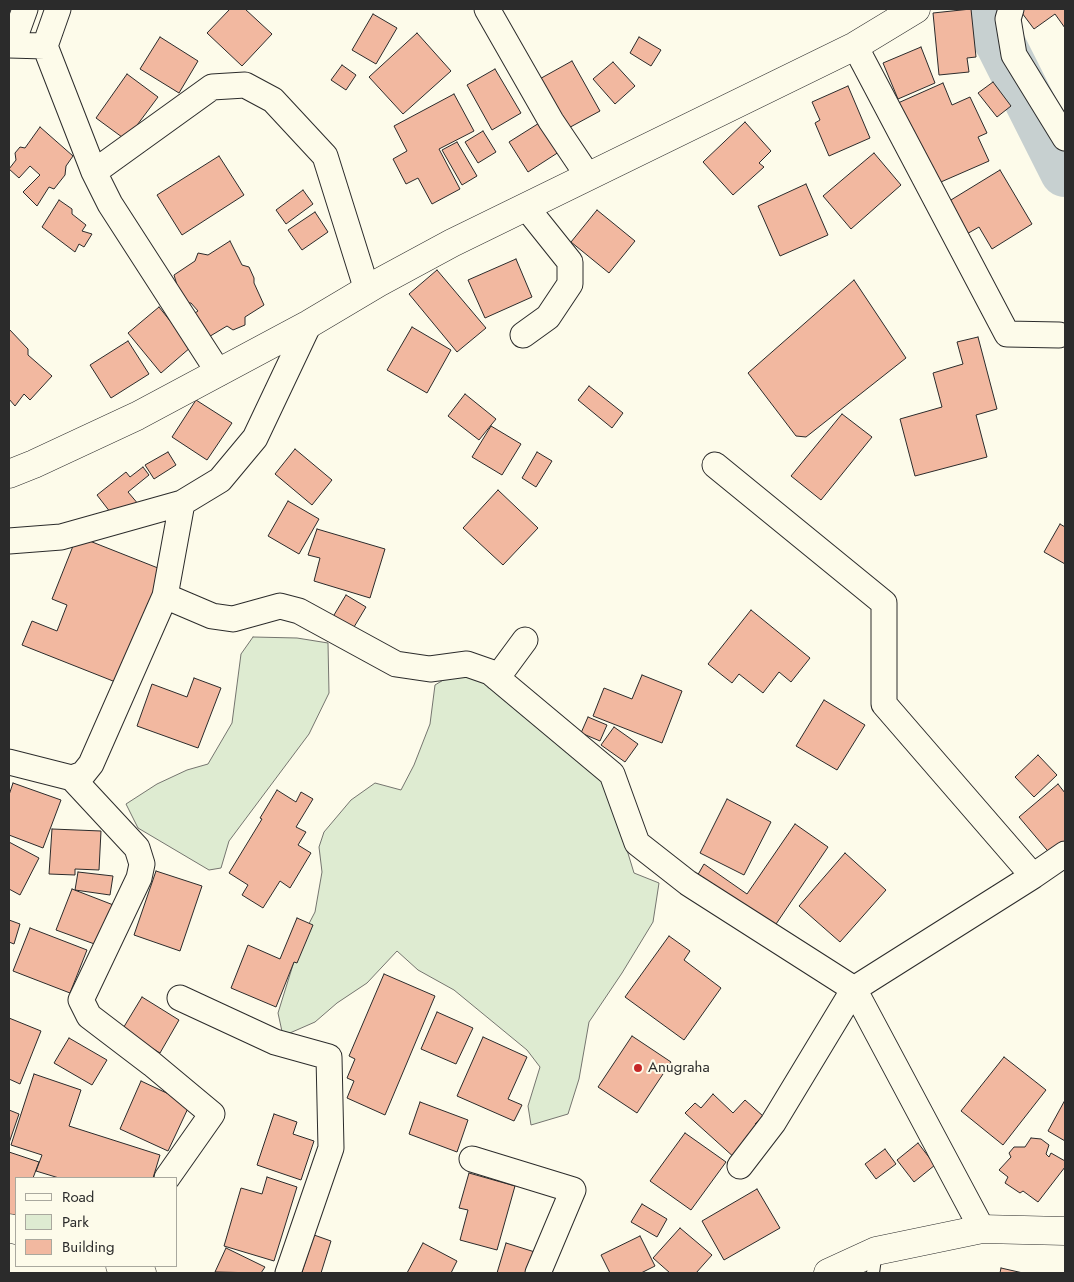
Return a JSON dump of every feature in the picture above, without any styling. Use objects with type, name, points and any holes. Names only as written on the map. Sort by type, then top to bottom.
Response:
[{"type":"main road","points":[[9,474],[137,416],[309,324],[452,243],[855,46],[916,9]]},
{"type":"main road","points":[[828,1273],[874,1262],[982,1230],[1065,1230]]},
{"type":"main road","points":[[121,1267],[142,1273]]},
{"type":"street","points":[[25,9],[11,45],[45,46]]},
{"type":"street","points":[[58,9],[45,46],[94,172],[110,204],[219,373]]},
{"type":"street","points":[[486,9],[551,121],[588,176]]},
{"type":"street","points":[[1011,9],[1008,19],[1014,55],[1065,138]]},
{"type":"street","points":[[855,46],[1007,334],[1059,335]]},
{"type":"street","points":[[94,172],[212,88],[245,85],[273,100],[324,156],[367,290]]},
{"type":"street","points":[[522,335],[548,317],[570,284],[570,262],[526,207]]},
{"type":"street","points":[[9,541],[61,537],[182,504],[220,480],[255,438],[309,324]]},
{"type":"street","points":[[715,465],[884,603],[884,704],[1033,876]]},
{"type":"street","points":[[72,778],[83,774],[91,764],[165,596],[182,504]]},
{"type":"street","points":[[165,596],[212,616],[233,619],[280,606],[293,609],[396,664],[430,668],[467,664],[490,672],[612,774],[637,843],[688,883],[854,989],[982,1230]]},
{"type":"street","points":[[497,678],[526,640]]},
{"type":"street","points":[[9,762],[72,778],[137,848],[142,864],[139,878],[81,1000],[89,1016],[152,1064],[212,1114],[168,1177]]},
{"type":"street","points":[[740,1166],[773,1123],[854,989],[1065,854]]},
{"type":"street","points":[[180,998],[274,1042],[329,1057],[331,1148],[288,1273]]},
{"type":"street","points":[[472,1159],[573,1190],[538,1273]]},
{"type":"green space","points":[[253,637],[297,638],[328,643],[329,693],[309,734],[229,841],[221,868],[209,870],[138,828],[126,804],[157,784],[187,770],[208,764],[232,723],[241,654]]},
{"type":"green space","points":[[465,667],[598,755],[634,873],[659,883],[653,922],[589,1022],[579,1079],[568,1114],[531,1125],[528,1106],[540,1067],[527,1050],[454,990],[418,970],[397,951],[367,983],[337,1003],[315,1022],[283,1036],[278,1013],[301,939],[315,912],[322,872],[319,847],[324,832],[351,800],[375,783],[401,790],[414,765],[430,724],[435,685]]},
{"type":"building","points":[[230,9],[245,9],[272,34],[242,66],[207,33]]},
{"type":"building","points":[[971,9],[976,57],[967,58],[969,72],[939,75],[933,13]]},
{"type":"building","points":[[1019,9],[1065,9],[1065,28],[1055,14],[1034,29]]},
{"type":"building","points":[[373,14],[397,28],[376,64],[352,50]]},
{"type":"building","points":[[417,33],[451,71],[403,114],[369,77]]},
{"type":"building","points":[[160,37],[198,61],[179,93],[140,69]]},
{"type":"building","points":[[639,37],[661,50],[651,66],[630,53]]},
{"type":"building","points":[[921,47],[935,83],[898,99],[883,63]]},
{"type":"building","points":[[572,61],[600,111],[563,131],[536,81]]},
{"type":"building","points":[[613,62],[635,86],[615,104],[593,79]]},
{"type":"building","points":[[342,65],[356,75],[346,90],[331,80]]},
{"type":"building","points":[[495,69],[521,113],[492,130],[467,85]]},
{"type":"building","points":[[127,74],[158,97],[126,140],[96,118]]},
{"type":"building","points":[[993,82],[1011,106],[997,117],[978,93]]},
{"type":"building","points":[[943,83],[952,105],[970,97],[987,133],[978,137],[989,161],[934,185],[898,103]]},
{"type":"building","points":[[848,86],[870,138],[829,156],[815,123],[820,120],[812,102]]},
{"type":"building","points":[[454,94],[474,131],[439,149],[460,189],[432,204],[418,178],[406,184],[393,159],[407,151],[394,126]]},
{"type":"building","points":[[544,120],[562,150],[528,172],[509,142]]},
{"type":"building","points":[[745,122],[771,151],[759,163],[764,167],[733,195],[703,162]]},
{"type":"building","points":[[40,127],[73,156],[66,166],[65,175],[54,189],[49,187],[37,206],[23,192],[40,175],[30,166],[19,178],[9,169],[16,160],[15,153],[20,147],[25,148]]},
{"type":"building","points":[[483,131],[496,152],[478,163],[465,142]]},
{"type":"building","points":[[457,142],[477,176],[462,185],[442,150]]},
{"type":"building","points":[[874,153],[901,185],[851,229],[823,196]]},
{"type":"building","points":[[219,156],[244,195],[182,235],[157,195]]},
{"type":"building","points":[[1000,170],[1032,224],[992,249],[979,227],[965,235],[946,203]]},
{"type":"building","points":[[806,184],[828,235],[780,256],[758,206]]},
{"type":"building","points":[[303,190],[313,204],[286,224],[276,210]]},
{"type":"building","points":[[59,200],[72,209],[72,214],[86,225],[82,231],[92,234],[84,247],[79,244],[75,252],[42,227]]},
{"type":"building","points":[[597,210],[635,241],[609,273],[571,242]]},
{"type":"building","points":[[315,212],[328,232],[302,250],[288,230]]},
{"type":"building","points":[[230,241],[242,265],[249,267],[264,305],[245,317],[245,325],[233,330],[227,326],[207,338],[195,313],[198,311],[191,303],[183,303],[177,291],[174,275],[195,261],[198,253],[208,255]]},
{"type":"building","points":[[516,259],[532,297],[485,318],[468,280]]},
{"type":"building","points":[[437,270],[486,328],[457,352],[409,294]]},
{"type":"building","points":[[854,280],[906,358],[806,437],[796,436],[748,373]]},
{"type":"building","points":[[159,307],[191,347],[161,373],[128,333]]},
{"type":"building","points":[[412,327],[451,350],[427,393],[387,370]]},
{"type":"building","points":[[9,329],[28,349],[28,355],[52,376],[30,400],[24,394],[15,406],[9,399]]},
{"type":"building","points":[[978,337],[997,409],[976,415],[987,457],[915,476],[900,419],[942,407],[933,373],[963,364],[957,342]]},
{"type":"building","points":[[128,341],[149,374],[111,398],[90,365]]},
{"type":"building","points":[[589,386],[623,413],[612,428],[578,400]]},
{"type":"building","points":[[465,394],[496,419],[479,440],[448,416]]},
{"type":"building","points":[[196,400],[232,423],[207,460],[172,437]]},
{"type":"building","points":[[842,414],[872,437],[821,500],[791,476]]},
{"type":"building","points":[[491,426],[521,444],[502,475],[472,457]]},
{"type":"building","points":[[295,449],[332,480],[312,505],[275,474]]},
{"type":"building","points":[[168,452],[176,465],[154,479],[145,465]]},
{"type":"building","points":[[537,452],[552,461],[536,487],[522,478]]},
{"type":"building","points":[[143,467],[149,475],[128,492],[139,505],[117,521],[97,495],[126,472],[130,477]]},
{"type":"building","points":[[498,490],[538,528],[503,565],[463,528]]},
{"type":"building","points":[[288,501],[319,519],[299,554],[268,536]]},
{"type":"building","points":[[1060,524],[1065,527],[1065,564],[1044,552]]},
{"type":"building","points":[[317,529],[385,549],[370,598],[314,581],[320,558],[308,555]]},
{"type":"building","points":[[77,536],[163,570],[118,683],[22,645],[32,621],[57,631],[67,605],[52,599]]},
{"type":"building","points":[[346,595],[366,607],[351,632],[331,620]]},
{"type":"building","points":[[751,610],[810,658],[791,682],[779,672],[763,693],[739,674],[732,683],[708,664]]},
{"type":"building","points":[[642,675],[682,691],[662,743],[593,716],[604,688],[632,699]]},
{"type":"building","points":[[194,678],[221,688],[198,748],[137,726],[152,684],[187,697]]},
{"type":"building","points":[[824,700],[865,725],[837,770],[796,746]]},
{"type":"building","points":[[588,717],[607,725],[600,741],[581,733]]},
{"type":"building","points":[[614,727],[638,744],[625,762],[601,745]]},
{"type":"building","points":[[1038,755],[1057,775],[1034,797],[1015,777]]},
{"type":"building","points":[[13,783],[61,800],[43,848],[9,835],[9,795]]},
{"type":"building","points":[[1058,784],[1065,793],[1065,844],[1052,856],[1019,817]]},
{"type":"building","points":[[277,790],[296,802],[301,792],[313,799],[296,827],[306,832],[298,845],[311,853],[290,888],[280,881],[263,908],[242,895],[248,885],[229,873],[262,819],[260,818]]},
{"type":"building","points":[[727,799],[771,822],[744,875],[700,853]]},
{"type":"building","points":[[795,824],[828,847],[772,930],[696,878],[704,864],[747,894]]},
{"type":"building","points":[[52,829],[101,831],[99,870],[75,869],[75,875],[49,874]]},
{"type":"building","points":[[9,842],[39,858],[20,895],[9,889]]},
{"type":"building","points":[[845,853],[886,890],[840,942],[799,906]]},
{"type":"building","points":[[156,871],[202,886],[180,951],[134,935]]},
{"type":"building","points":[[78,872],[113,876],[110,895],[75,890]]},
{"type":"building","points":[[72,889],[116,906],[100,946],[56,930]]},
{"type":"building","points":[[297,918],[313,925],[297,963],[294,962],[276,1007],[231,988],[248,945],[280,959]]},
{"type":"building","points":[[9,920],[20,924],[14,944],[9,942]]},
{"type":"building","points":[[30,928],[87,950],[70,993],[13,971]]},
{"type":"building","points":[[669,936],[690,951],[684,960],[721,988],[684,1040],[625,997]]},
{"type":"building","points":[[384,974],[435,996],[385,1115],[347,1098],[354,1081],[347,1078],[355,1059],[349,1056]]},
{"type":"building","points":[[142,997],[179,1020],[160,1053],[122,1030]]},
{"type":"building","points":[[437,1012],[473,1028],[456,1064],[421,1049]]},
{"type":"building","points":[[9,1018],[41,1031],[20,1084],[9,1079]]},
{"type":"building","name":"Anugraha","points":[[632,1036],[671,1062],[637,1113],[598,1087]]},
{"type":"building","points":[[483,1037],[527,1057],[508,1099],[522,1105],[514,1121],[457,1096]]},
{"type":"building","points":[[69,1038],[107,1060],[92,1085],[54,1063]]},
{"type":"building","points":[[1004,1057],[1046,1090],[1003,1145],[961,1111]]},
{"type":"building","points":[[34,1074],[81,1090],[69,1126],[160,1155],[153,1177],[56,1177],[36,1171],[42,1155],[11,1145]]},
{"type":"building","points":[[141,1081],[190,1104],[168,1151],[120,1129]]},
{"type":"building","points":[[713,1094],[733,1113],[745,1100],[763,1116],[755,1124],[761,1130],[736,1159],[685,1113],[695,1103],[701,1108]]},
{"type":"building","points":[[1065,1100],[1065,1141],[1048,1131]]},
{"type":"building","points":[[420,1102],[468,1120],[457,1152],[409,1134]]},
{"type":"building","points":[[9,1110],[19,1114],[9,1143]]},
{"type":"building","points":[[274,1114],[297,1122],[293,1134],[314,1141],[301,1180],[257,1165]]},
{"type":"building","points":[[685,1133],[726,1162],[691,1210],[650,1181]]},
{"type":"building","points":[[1031,1138],[1041,1139],[1049,1145],[1046,1154],[1049,1157],[1051,1153],[1065,1161],[1065,1167],[1038,1202],[1023,1191],[1020,1193],[1005,1183],[1008,1177],[999,1170],[1011,1157],[1009,1153],[1014,1147],[1025,1147]]},
{"type":"building","points":[[918,1143],[935,1165],[914,1182],[897,1160]]},
{"type":"building","points":[[885,1149],[896,1164],[876,1179],[865,1164]]},
{"type":"building","points":[[9,1152],[39,1162],[33,1177],[15,1177],[15,1224],[9,1221]]},
{"type":"building","points":[[469,1173],[515,1186],[497,1250],[460,1240],[468,1210],[459,1208]]},
{"type":"building","points":[[267,1177],[297,1187],[274,1261],[224,1246],[241,1188],[262,1194]]},
{"type":"building","points":[[757,1189],[780,1228],[724,1260],[702,1221]]},
{"type":"building","points":[[642,1204],[667,1219],[657,1237],[631,1222]]},
{"type":"building","points":[[680,1228],[712,1255],[696,1273],[670,1273],[653,1258]]},
{"type":"building","points":[[314,1235],[331,1241],[321,1273],[305,1273],[302,1272]]},
{"type":"building","points":[[640,1236],[655,1266],[641,1273],[610,1273],[601,1255]]},
{"type":"building","points":[[423,1243],[457,1261],[451,1273],[407,1273]]},
{"type":"building","points":[[506,1243],[538,1253],[532,1273],[497,1273]]},
{"type":"building","points":[[226,1248],[265,1267],[261,1273],[215,1272]]},
{"type":"building","points":[[1001,1268],[1023,1273],[1000,1273]]},
{"type":"waterway","points":[[979,9],[1000,43],[1065,172]]},
{"type":"place","name":"Anugraha","points":[[638,1068]]}]
